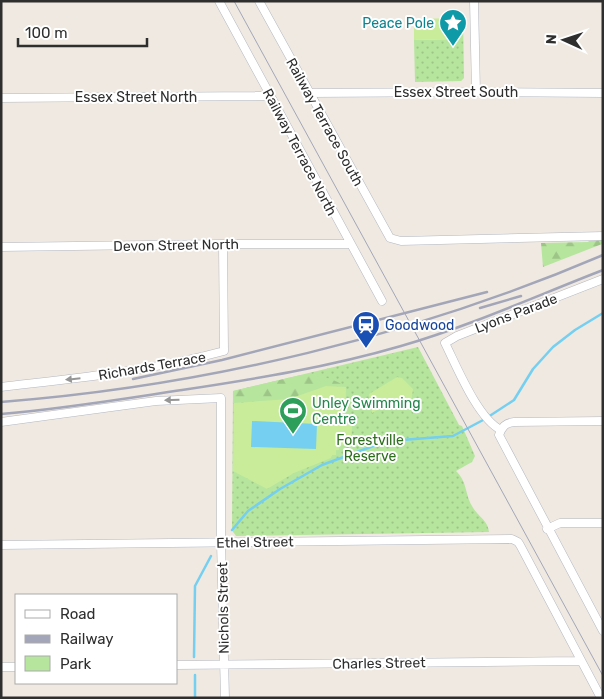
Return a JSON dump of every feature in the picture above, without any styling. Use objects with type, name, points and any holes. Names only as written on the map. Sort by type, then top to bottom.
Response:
[{"type":"street","name":"Railway Terrace North","points":[[219,1],[382,301]]},
{"type":"street","name":"Railway Terrace South","points":[[259,1],[385,232],[393,240],[603,236]]},
{"type":"street","points":[[474,1],[476,92]]},
{"type":"street","name":"Essex Street South","points":[[310,93],[603,93]]},
{"type":"street","name":"Essex Street North","points":[[1,98],[270,96]]},
{"type":"street","name":"Richards Terrace","points":[[1,387],[124,373],[186,362],[224,352],[223,244]]},
{"type":"street","name":"Devon Street North","points":[[1,247],[350,244]]},
{"type":"street","name":"Lyons Parade","points":[[502,428],[493,426],[481,412],[445,343],[457,336],[603,279]]},
{"type":"street","name":"Nichols Street","points":[[1,422],[156,401],[221,398],[224,698]]},
{"type":"street","points":[[603,421],[514,422],[508,423],[502,428],[499,435],[547,529],[603,631]]},
{"type":"street","points":[[547,529],[560,523],[603,523]]},
{"type":"street","name":"Ethel Street","points":[[1,545],[515,540],[520,545],[581,661]]},
{"type":"street","points":[[581,661],[601,698]]},
{"type":"street","name":"Charles Street","points":[[178,665],[581,661]]},
{"type":"street","points":[[1,667],[15,667]]},
{"type":"green space","points":[[456,18],[463,18],[464,78],[461,81],[415,82],[414,40],[456,39]]},
{"type":"green space","points":[[456,18],[456,39],[414,40],[414,19]]},
{"type":"green space","points":[[603,240],[602,244],[543,267],[541,243]]},
{"type":"green space","name":"Forestville Reserve","points":[[418,347],[459,425],[462,426],[475,456],[472,462],[456,471],[464,483],[472,506],[487,524],[489,532],[236,536],[232,530],[233,391]]},
{"type":"green space","points":[[301,375],[324,377],[346,387],[326,386],[289,399],[233,403],[233,391]]},
{"type":"green space","points":[[397,377],[402,378],[413,389],[411,403],[403,406],[395,404],[383,407],[372,413],[369,394]]},
{"type":"green space","name":"Unley Swimming Centre","points":[[326,386],[346,387],[345,424],[352,425],[351,446],[339,445],[336,455],[332,455],[331,458],[294,473],[267,489],[233,471],[234,403],[289,399]]},
{"type":"water","points":[[252,421],[317,424],[316,449],[251,447]]},
{"type":"waterway","points":[[232,530],[248,511],[280,489],[322,465],[376,445],[402,440],[453,436],[485,419],[514,400],[533,369],[553,347],[575,330],[603,313]]},
{"type":"waterway","points":[[194,657],[195,586],[211,556]]},
{"type":"waterway","points":[[195,675],[195,698]]},
{"type":"tram line","points":[[234,1],[603,676]]},
{"type":"railway","points":[[1,402],[155,384],[232,370],[308,353],[458,310],[531,284],[603,255]]},
{"type":"railway","points":[[1,414],[69,407],[209,386],[292,372],[347,360],[427,338],[603,270]]},
{"type":"railway","points":[[133,379],[222,360],[487,292]]},
{"type":"railway","points":[[480,308],[521,296]]},
{"type":"place","name":"Peace Pole","points":[[453,47]]},
{"type":"place","name":"Goodwood","points":[[366,349]]},
{"type":"place","name":"Unley Swimming Centre","points":[[293,435]]}]
